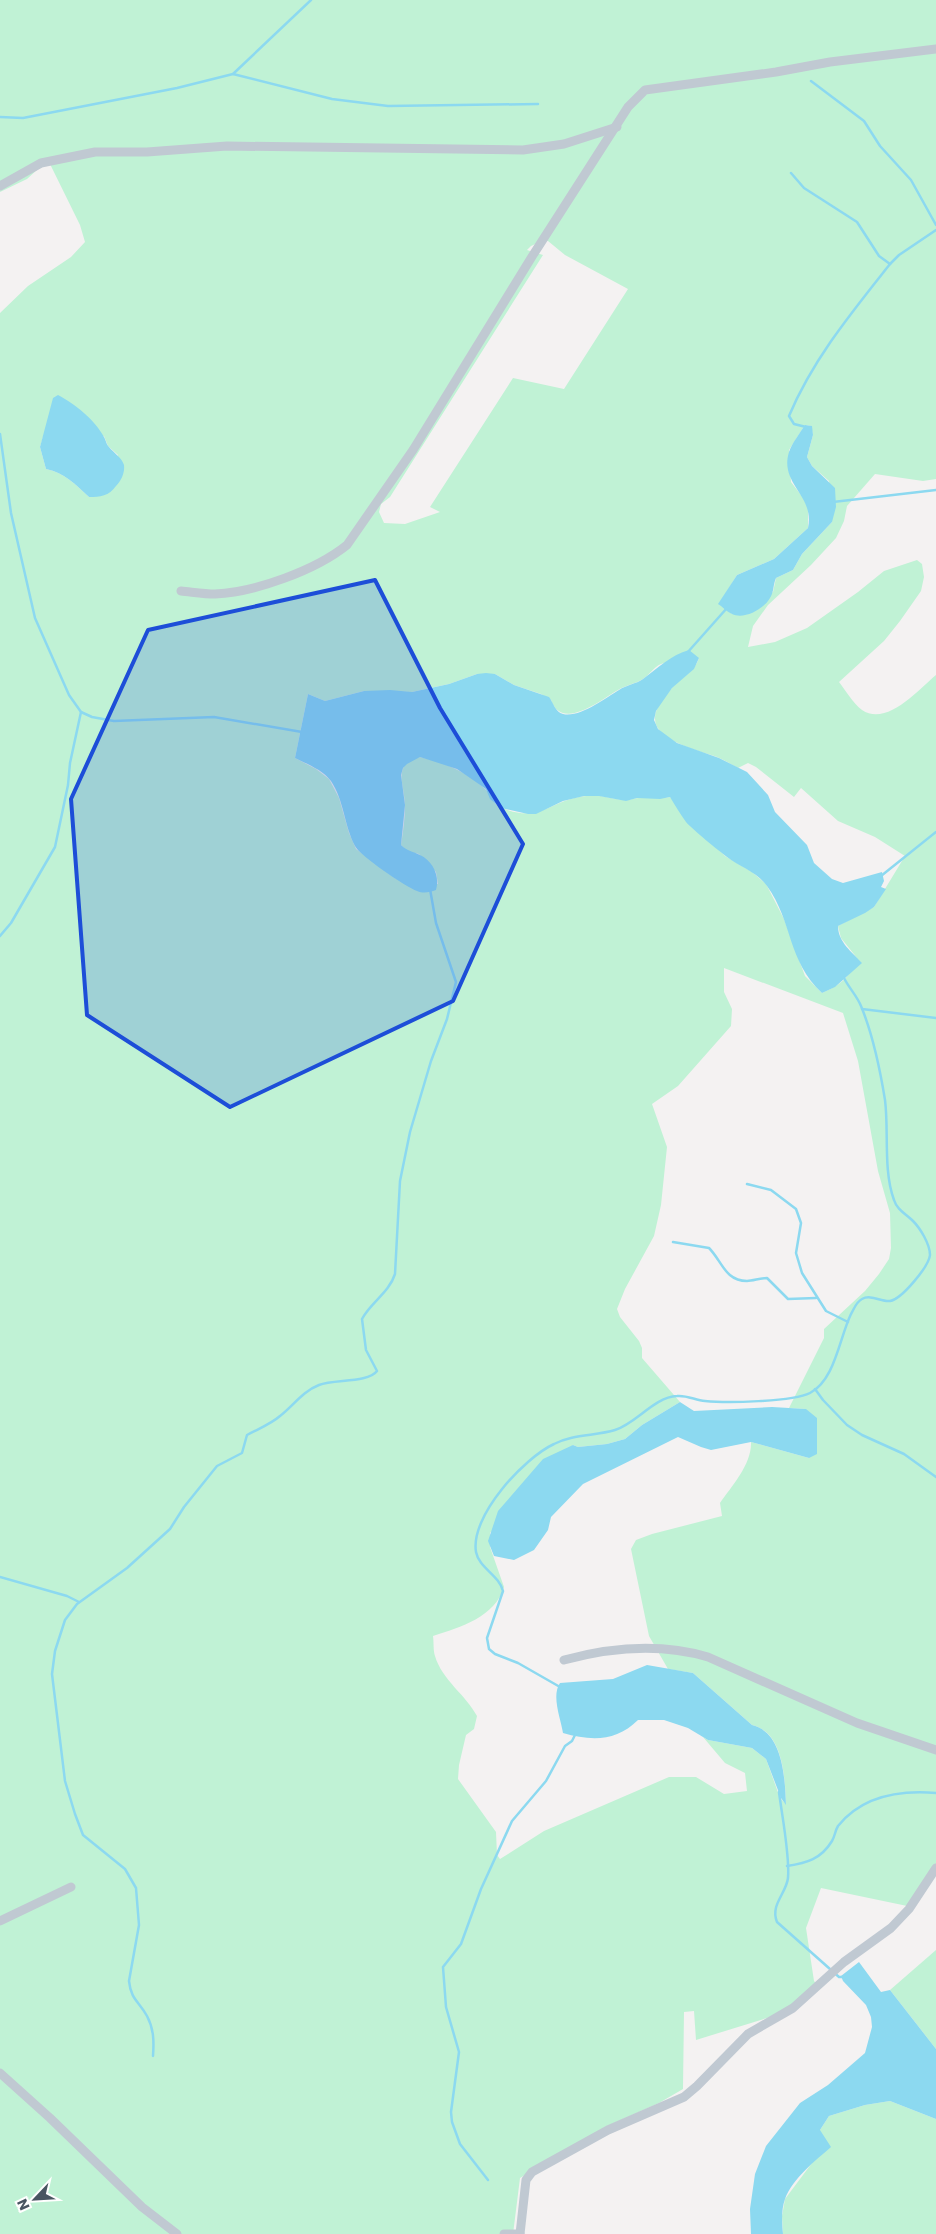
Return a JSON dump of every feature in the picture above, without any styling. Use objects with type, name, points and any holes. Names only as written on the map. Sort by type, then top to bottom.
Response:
[{"type":"street","points":[[181,591],[216,594],[244,590],[309,567],[334,556],[347,545],[414,450],[492,326],[533,255],[617,127],[628,107],[645,90],[676,84],[776,72],[830,62],[936,49]]},
{"type":"street","points":[[0,186],[41,163],[95,152],[147,152],[227,146],[523,150],[564,144],[617,127]]},
{"type":"street","points":[[564,1660],[611,1650],[648,1648],[683,1650],[708,1657],[857,1723],[936,1750]]},
{"type":"street","points":[[504,2234],[520,2234],[526,2180],[532,2172],[617,2126],[684,2097],[698,2086],[748,2034],[793,2008],[844,1962],[891,1928],[909,1909],[936,1868]]},
{"type":"street","points":[[0,1921],[71,1887]]},
{"type":"street","points":[[0,2072],[142,2208],[177,2234]]},
{"type":"highlighted area","points":[[375,580],[440,708],[523,844],[453,1001],[230,1107],[87,1015],[71,799],[148,630]]},
{"type":"green space","points":[[0,0],[936,0],[936,479],[923,481],[875,474],[847,506],[844,521],[836,538],[811,565],[768,605],[753,626],[748,647],[775,642],[807,628],[884,571],[917,560],[922,564],[924,577],[921,591],[900,621],[884,641],[839,682],[862,710],[872,714],[882,714],[912,697],[936,675],[936,1873],[912,1907],[821,1888],[806,1928],[814,1981],[819,1987],[780,2014],[696,2040],[694,2011],[684,2012],[683,2089],[659,2103],[605,2127],[520,2178],[513,2234],[0,2234],[0,313],[28,286],[71,257],[85,242],[80,225],[50,164],[38,169],[27,179],[0,192]],"holes":[[[542,241],[548,241],[565,255],[628,289],[564,389],[513,378],[430,507],[440,512],[405,524],[384,523],[379,512],[381,504],[390,497],[543,255],[527,250]],[[805,425],[811,426],[813,435],[807,457],[812,466],[829,481],[832,522],[802,554],[793,570],[776,578],[773,592],[732,614],[719,604],[737,575],[774,559],[808,528],[808,509],[804,499],[791,482],[789,450]],[[104,436],[108,446],[118,455],[89,497],[64,476],[46,469],[40,447],[43,437]],[[699,658],[694,668],[666,695],[656,711],[657,727],[662,733],[680,744],[717,757],[738,768],[748,763],[756,767],[794,797],[801,788],[838,821],[875,837],[905,856],[874,907],[838,926],[841,938],[857,958],[848,975],[835,987],[822,993],[805,976],[784,919],[766,884],[752,872],[725,856],[670,797],[626,800],[586,796],[564,801],[536,812],[515,812],[498,806],[478,783],[454,769],[420,757],[411,760],[405,765],[402,776],[405,806],[401,845],[407,851],[419,854],[436,872],[438,884],[396,879],[356,849],[349,833],[339,798],[329,779],[316,769],[295,758],[308,694],[325,701],[364,691],[412,692],[449,684],[477,674],[495,674],[514,685],[541,694],[551,700],[556,709],[564,713],[573,713],[593,706],[621,688],[640,681],[661,664]],[[724,968],[843,1013],[858,1061],[878,1171],[890,1213],[891,1248],[889,1259],[865,1291],[824,1329],[824,1338],[789,1408],[806,1409],[809,1458],[751,1442],[745,1466],[720,1503],[722,1516],[652,1534],[636,1540],[631,1549],[649,1636],[668,1669],[693,1673],[752,1725],[762,1729],[770,1736],[776,1746],[783,1769],[786,1804],[780,1798],[766,1759],[752,1748],[708,1740],[703,1737],[725,1763],[745,1773],[747,1791],[724,1794],[696,1777],[669,1777],[544,1831],[500,1859],[497,1855],[496,1832],[458,1779],[459,1765],[466,1735],[474,1729],[477,1716],[438,1665],[434,1654],[433,1636],[455,1629],[476,1619],[493,1606],[500,1597],[504,1587],[490,1547],[490,1533],[573,1445],[578,1447],[607,1444],[625,1439],[642,1425],[680,1402],[642,1358],[642,1348],[639,1341],[620,1317],[617,1309],[625,1289],[654,1236],[661,1205],[667,1147],[652,1104],[678,1086],[731,1026],[732,1009],[724,992]]]},
{"type":"green space","points":[[936,1950],[936,2049],[890,1990]]},
{"type":"green space","points":[[890,2101],[936,2119],[936,2234],[783,2234],[782,2216],[785,2199],[812,2163],[820,2130],[829,2116],[865,2105]]},
{"type":"water","points":[[58,395],[78,408],[90,419],[105,438],[108,446],[123,462],[124,471],[121,479],[107,494],[89,497],[64,476],[46,469],[40,447],[53,398]]},
{"type":"water","points":[[805,425],[812,426],[813,435],[807,457],[812,466],[835,488],[836,507],[832,522],[802,554],[793,570],[776,578],[771,596],[763,606],[742,616],[732,614],[718,604],[737,575],[774,559],[808,528],[809,517],[807,507],[792,481],[787,463],[790,449]]},
{"type":"water","points":[[689,650],[699,658],[694,669],[672,688],[656,711],[654,720],[658,729],[677,743],[719,758],[747,772],[768,795],[775,812],[807,845],[814,863],[832,879],[843,883],[882,872],[884,881],[881,887],[886,889],[874,907],[838,926],[843,942],[862,963],[835,987],[822,993],[802,967],[782,913],[767,886],[753,873],[727,857],[694,830],[686,822],[670,797],[660,799],[637,798],[626,801],[599,796],[584,796],[563,801],[536,814],[528,814],[501,808],[490,799],[486,789],[457,769],[420,757],[407,764],[403,768],[401,775],[405,805],[401,845],[425,858],[434,869],[437,879],[436,890],[422,892],[394,878],[359,851],[351,838],[339,796],[331,781],[319,770],[295,758],[308,694],[325,701],[364,691],[390,690],[412,692],[486,673],[495,674],[514,685],[549,697],[554,707],[560,713],[570,714],[584,710],[622,688],[640,681],[670,658]]},
{"type":"water","points":[[680,1402],[694,1411],[772,1407],[806,1409],[817,1418],[817,1454],[809,1458],[751,1442],[711,1450],[678,1437],[583,1484],[551,1517],[548,1530],[534,1550],[514,1560],[494,1556],[488,1541],[498,1511],[543,1459],[573,1445],[578,1447],[607,1444],[625,1439],[642,1425]]},
{"type":"water","points":[[647,1665],[693,1673],[752,1725],[762,1729],[770,1737],[776,1746],[783,1770],[786,1805],[781,1798],[766,1759],[752,1748],[708,1740],[688,1728],[664,1720],[638,1720],[621,1732],[603,1738],[573,1736],[563,1733],[556,1701],[557,1688],[560,1683],[613,1679]]},
{"type":"water","points":[[859,1962],[881,1992],[890,1990],[936,2049],[936,2119],[890,2101],[865,2105],[829,2116],[820,2130],[831,2147],[805,2170],[789,2191],[783,2208],[783,2234],[751,2234],[750,2209],[755,2174],[766,2146],[800,2103],[828,2085],[865,2053],[872,2027],[871,2017],[866,2005],[843,1981],[841,1976]]},
{"type":"waterway","points":[[0,117],[23,118],[177,88],[233,74],[311,0]]},
{"type":"waterway","points":[[233,74],[332,99],[388,106],[538,104]]},
{"type":"waterway","points":[[811,81],[864,121],[880,146],[911,180],[936,225]]},
{"type":"waterway","points":[[791,173],[804,188],[857,222],[879,256],[890,264]]},
{"type":"waterway","points":[[806,427],[794,424],[789,416],[821,356],[890,264],[899,255],[936,230]]},
{"type":"waterway","points":[[0,434],[11,513],[35,618],[69,695],[81,712],[92,717],[114,721],[214,717],[302,732]]},
{"type":"waterway","points":[[833,502],[936,490]]},
{"type":"waterway","points":[[687,653],[727,608]]},
{"type":"waterway","points":[[0,936],[11,923],[55,847],[81,712]]},
{"type":"waterway","points":[[881,876],[936,832]]},
{"type":"waterway","points":[[153,2056],[151,2026],[147,2016],[133,1996],[129,1981],[139,1925],[136,1888],[125,1869],[83,1835],[75,1814],[65,1781],[52,1674],[55,1651],[65,1620],[77,1604],[127,1568],[170,1529],[184,1507],[217,1466],[242,1453],[247,1435],[269,1424],[303,1395],[319,1385],[359,1379],[373,1375],[377,1371],[366,1350],[362,1319],[370,1307],[389,1287],[395,1274],[400,1181],[410,1132],[431,1061],[447,1019],[456,982],[436,923],[430,889]]},
{"type":"waterway","points":[[560,1687],[518,1663],[495,1654],[489,1649],[487,1638],[503,1591],[498,1580],[478,1558],[476,1538],[481,1522],[501,1490],[528,1462],[554,1444],[569,1438],[607,1432],[623,1427],[653,1405],[669,1397],[681,1396],[705,1401],[743,1402],[789,1398],[810,1393],[818,1387],[831,1369],[851,1314],[858,1302],[869,1297],[887,1301],[895,1299],[914,1281],[928,1260],[930,1251],[924,1236],[916,1224],[897,1207],[894,1200],[887,1163],[885,1100],[873,1040],[861,1006],[844,978]]},
{"type":"waterway","points":[[862,1009],[936,1018]]},
{"type":"waterway","points":[[747,1184],[771,1190],[796,1209],[801,1223],[796,1253],[802,1273],[826,1311],[848,1322]]},
{"type":"waterway","points":[[673,1242],[709,1248],[734,1278],[749,1281],[767,1278],[788,1299],[816,1298]]},
{"type":"waterway","points":[[815,1389],[847,1425],[862,1435],[904,1454],[936,1477]]},
{"type":"waterway","points":[[0,1577],[67,1596],[79,1602]]},
{"type":"waterway","points":[[488,2180],[460,2144],[452,2122],[451,2112],[459,2052],[446,2007],[443,1967],[461,1944],[481,1889],[512,1821],[546,1781],[565,1746],[572,1741],[575,1735]]},
{"type":"waterway","points":[[779,1792],[787,1847],[788,1878],[775,1910],[777,1922],[839,1977],[845,1977]]},
{"type":"waterway","points":[[787,1866],[807,1862],[818,1856],[828,1847],[838,1826],[858,1808],[870,1802],[896,1794],[936,1793]]}]
